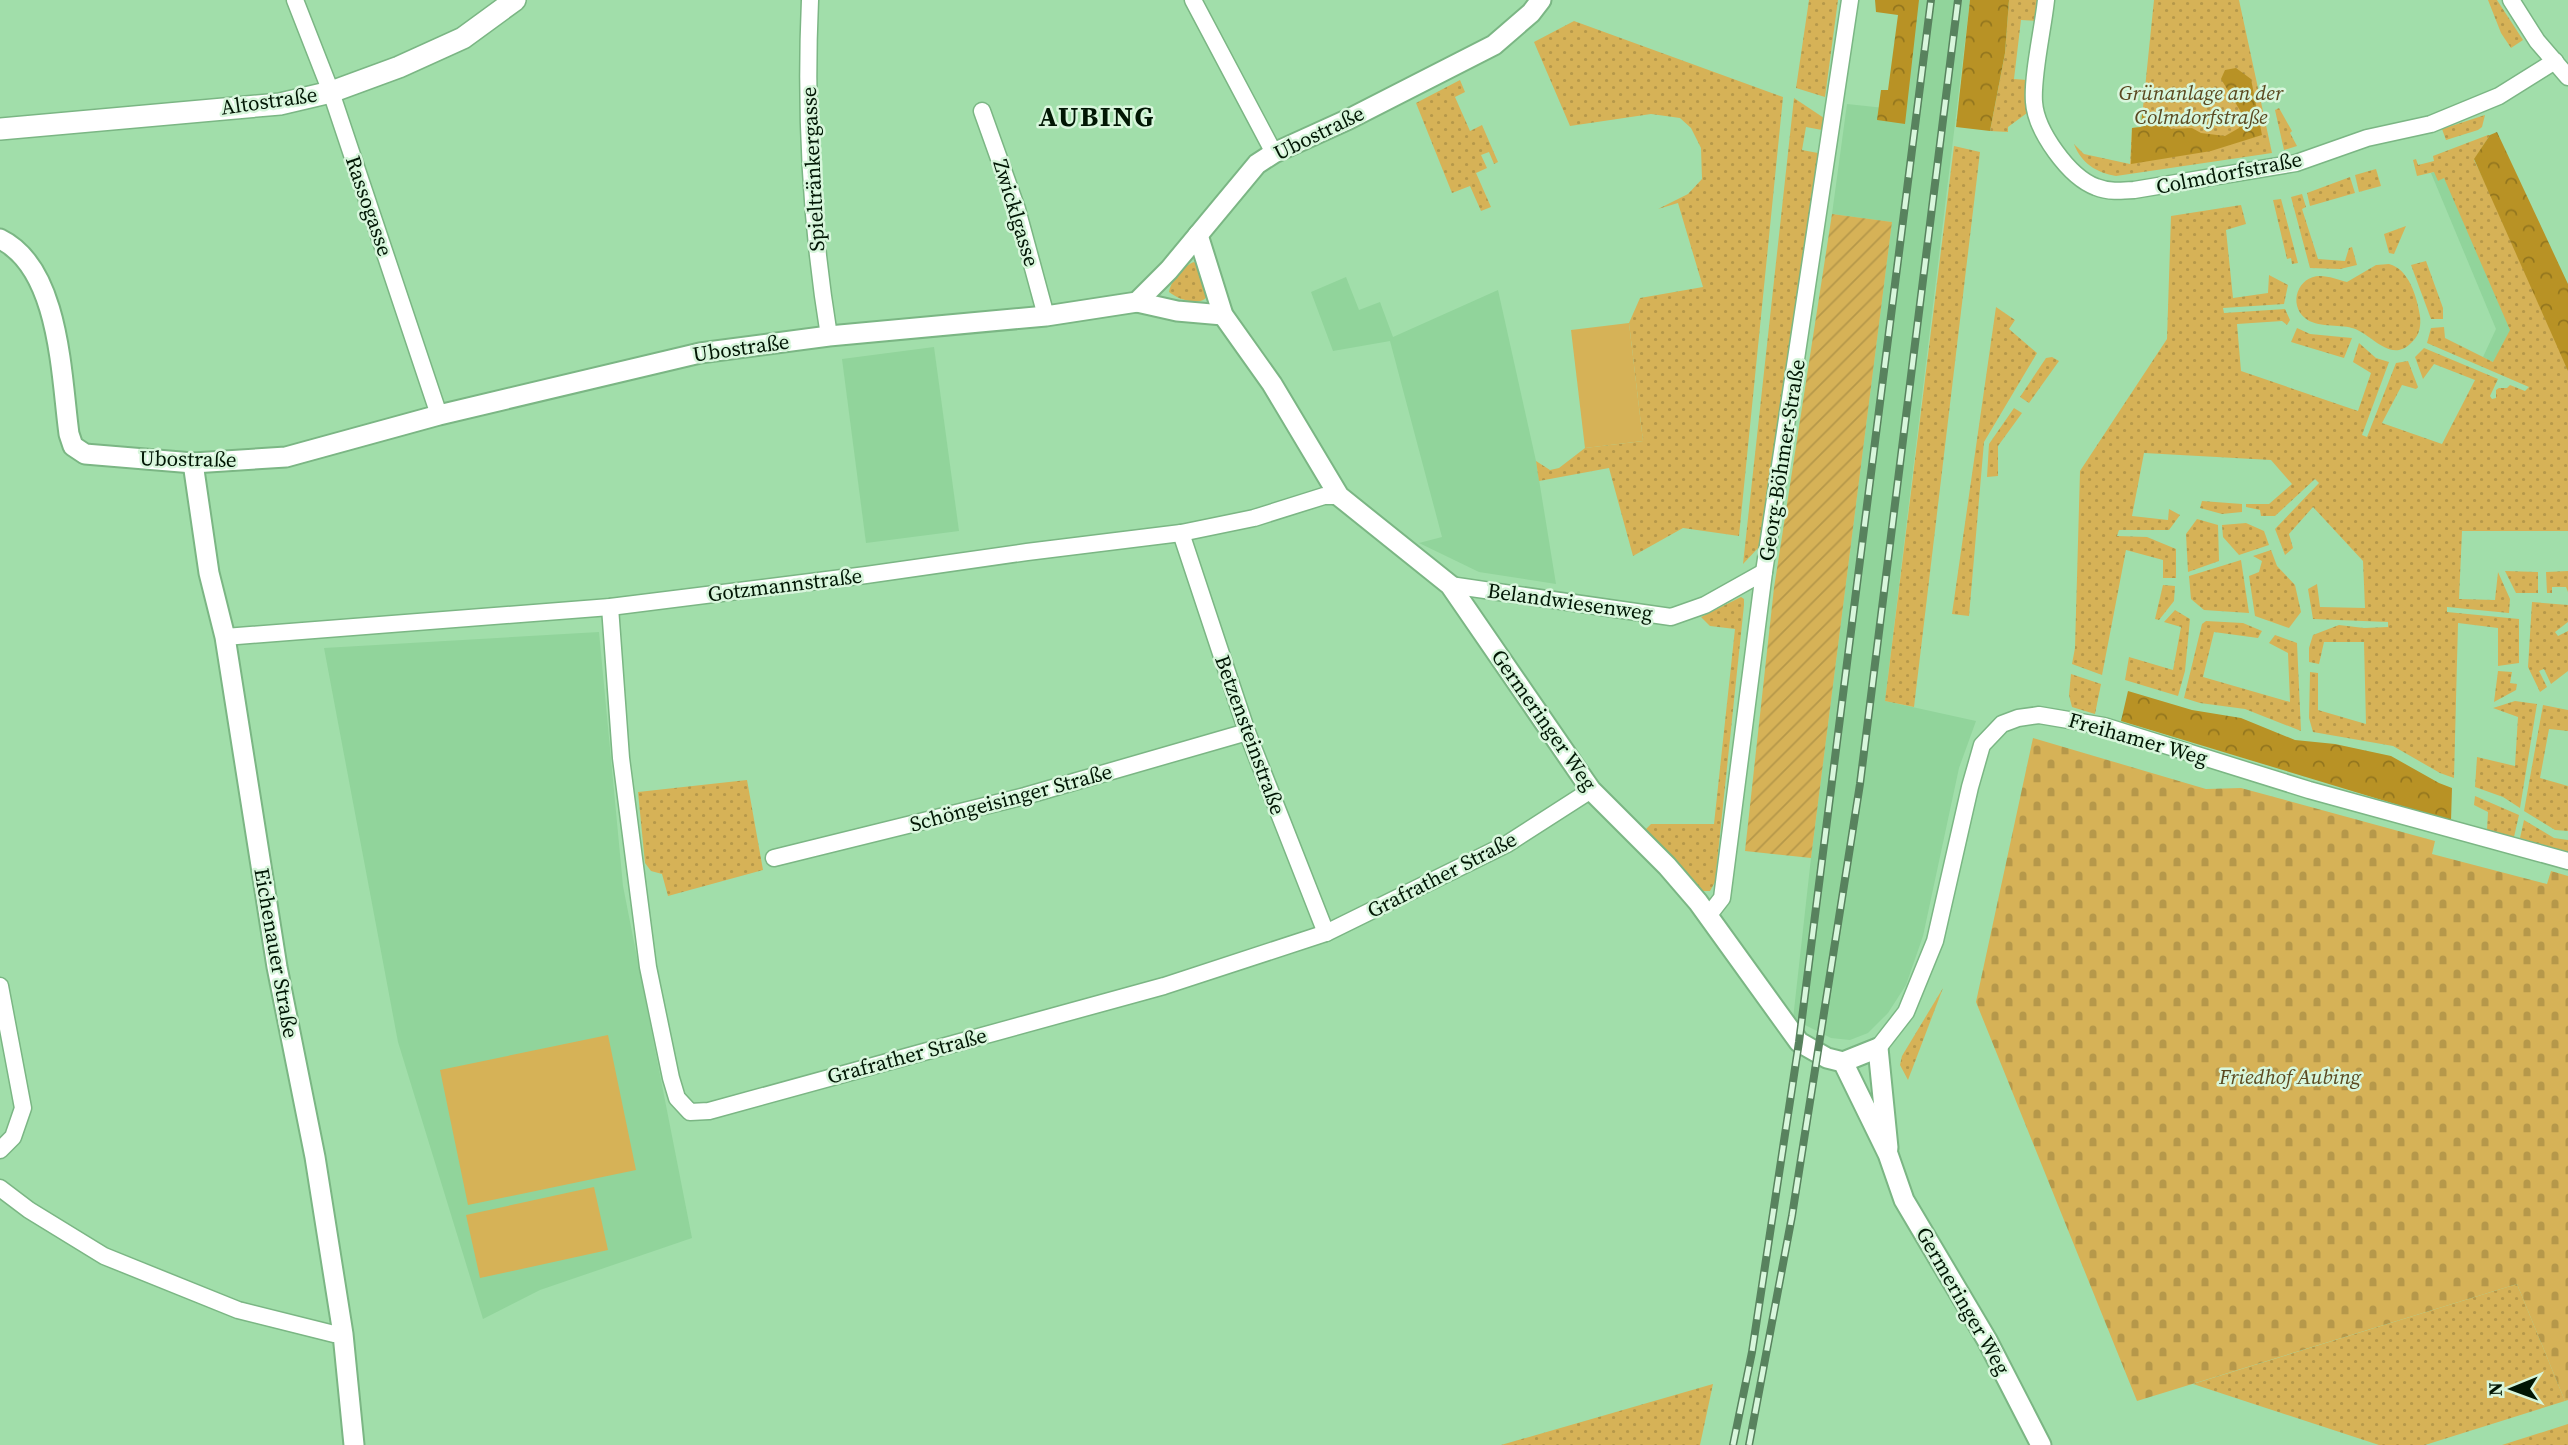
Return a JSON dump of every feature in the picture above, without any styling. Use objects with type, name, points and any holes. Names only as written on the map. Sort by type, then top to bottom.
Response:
[{"type":"main road","name":"Altostraße","points":[[0,129],[281,104],[331,92],[399,67],[463,38],[515,0]]},
{"type":"street","name":"Rassogasse","points":[[295,0],[331,92],[439,415]]},
{"type":"street","name":"Spieltränkergasse","points":[[810,0],[807,57],[811,175],[817,259],[829,337]]},
{"type":"street","points":[[1193,0],[1264,139],[1274,153]]},
{"type":"street","name":"Ubostraße","points":[[0,239],[13,245],[32,265],[51,308],[73,446],[85,454],[193,463],[286,457],[439,415],[700,353],[829,337],[1046,316],[1137,302],[1257,164],[1274,153],[1349,119],[1494,45],[1531,13],[1541,0]]},
{"type":"street","name":"Georg-Böhmer-Straße","points":[[1708,916],[1722,898],[1764,572],[1850,0]]},
{"type":"street","name":"Colmdorfstraße","points":[[2046,0],[2034,91],[2037,118],[2044,134],[2071,169],[2089,184],[2109,191],[2134,190],[2281,166],[2367,138],[2431,124],[2499,96],[2555,61]]},
{"type":"street","points":[[2511,0],[2537,41],[2568,77]]},
{"type":"street","name":"Zwicklgasse","points":[[982,111],[1017,209],[1046,316]]},
{"type":"street","name":"Germeringer Weg","points":[[1198,235],[1223,315],[1272,384],[1339,496],[1450,584],[1591,790],[1667,866],[1708,916],[1799,1042],[1827,1058],[1843,1062],[1888,1154],[1904,1200],[1987,1340],[2041,1445]]},
{"type":"street","points":[[1137,302],[1177,311],[1223,315]]},
{"type":"street","name":"Eichenauer Straße","points":[[193,463],[209,573],[225,636],[277,967],[314,1157],[344,1334],[354,1445]]},
{"type":"street","name":"Gotzmannstraße","points":[[225,636],[610,607],[1181,533],[1254,517],[1324,496],[1339,496]]},
{"type":"street","name":"Betzensteinstraße","points":[[1181,533],[1247,732],[1326,933]]},
{"type":"street","name":"Belandwiesenweg","points":[[1450,584],[1671,617],[1705,606],[1764,572]]},
{"type":"street","name":"Grafrather Straße","points":[[610,607],[621,758],[648,967],[677,1098],[690,1111],[709,1111],[1164,986],[1326,933],[1507,844],[1591,790]]},
{"type":"street","name":"Freihamer Weg","points":[[1878,1048],[1906,1012],[1935,941],[1982,744],[2002,724],[2018,718],[2039,715],[2104,726],[2309,790],[2568,861]]},
{"type":"street","name":"Schöngeisinger Straße","points":[[774,858],[1025,796],[1247,732]]},
{"type":"street","points":[[0,986],[23,1108],[13,1137],[0,1150]]},
{"type":"street","points":[[1843,1062],[1878,1048]]},
{"type":"street","name":"Germeringer Weg","points":[[1878,1048],[1888,1154]]},
{"type":"street","points":[[0,1188],[29,1210],[104,1256],[238,1310],[334,1334],[344,1334]]},
{"type":"shaded area","points":[[1912,0],[1970,0],[1885,701],[1976,721],[1959,768],[1923,936],[1906,985],[1888,1013],[1868,1033],[1850,1040],[1831,1038],[1793,1019],[1892,222],[1832,214],[1847,104],[1903,110]]},
{"type":"shaded area","points":[[2474,159],[2534,382],[2483,357],[2496,329],[2431,173]]},
{"type":"shaded area","points":[[1346,277],[1359,310],[1380,302],[1393,337],[1498,290],[1536,461],[1556,584],[1479,572],[1419,543],[1442,537],[1390,341],[1333,351],[1311,292]]},
{"type":"shaded area","points":[[934,347],[959,531],[866,543],[842,359]]},
{"type":"shaded area","points":[[599,632],[623,886],[692,1238],[540,1290],[483,1319],[398,1042],[324,648]]},
{"type":"green space","points":[[1809,0],[1838,0],[1825,97],[1796,88]]},
{"type":"green space","points":[[1875,0],[1919,0],[1905,124],[1877,120],[1881,90],[1888,90],[1898,15],[1876,12]]},
{"type":"green space","points":[[1970,0],[2009,0],[2005,53],[1990,131],[1956,127]]},
{"type":"green space","points":[[2009,0],[2038,0],[2036,21],[2021,20],[2014,79],[2027,80],[2027,113],[2008,127],[2008,132],[1990,131],[2005,53]]},
{"type":"green space","name":"Grünanlage an der Colmdorfstraße","points":[[2154,0],[2239,0],[2272,153],[2116,176],[2096,170],[2081,157],[2074,144],[2084,154],[2130,164],[2132,128],[2141,127]]},
{"type":"green space","points":[[2488,0],[2497,0],[2523,40],[2511,48],[2501,33]]},
{"type":"green space","points":[[1574,21],[1783,97],[1739,536],[1683,528],[1633,556],[1609,468],[1539,481],[1536,461],[1550,470],[1559,468],[1585,448],[1643,441],[1629,323],[1640,298],[1703,287],[1678,203],[1658,209],[1688,194],[1702,179],[1701,148],[1691,128],[1680,118],[1651,114],[1570,126],[1534,42]]},
{"type":"green space","points":[[2236,68],[2251,79],[2262,135],[2211,151],[2131,164],[2132,128],[2141,127],[2142,114],[2161,116],[2171,129],[2192,128],[2201,133],[2225,136],[2239,128],[2241,112],[2221,79],[2225,70]]},
{"type":"green space","points":[[1460,80],[1465,92],[1455,97],[1470,131],[1482,125],[1498,162],[1494,164],[1489,152],[1481,155],[1487,168],[1476,173],[1491,207],[1481,211],[1470,186],[1452,193],[1416,103]]},
{"type":"green space","points":[[1794,98],[1824,118],[1822,130],[1806,127],[1802,150],[1818,153],[1760,546],[1743,564]]},
{"type":"green space","points":[[2279,108],[2297,146],[2284,150],[2275,110]]},
{"type":"green space","points":[[2485,115],[2482,127],[2478,130],[2446,140],[2442,129]]},
{"type":"green space","points":[[2497,132],[2568,284],[2568,371],[2474,159],[2490,135]]},
{"type":"green space","points":[[2488,135],[2474,160],[2568,350],[2568,531],[2462,531],[2459,599],[2495,600],[2498,572],[2510,599],[2509,613],[2447,607],[2447,612],[2519,619],[2519,663],[2498,666],[2498,628],[2458,623],[2454,778],[2393,746],[2313,732],[2309,718],[2310,672],[2318,673],[2318,710],[2366,724],[2364,642],[2324,642],[2319,664],[2309,662],[2313,635],[2339,625],[2388,627],[2388,622],[2313,619],[2308,589],[2317,584],[2320,607],[2365,608],[2363,561],[2313,507],[2289,534],[2293,548],[2285,555],[2275,529],[2319,483],[2315,479],[2275,516],[2261,516],[2260,510],[2246,507],[2246,504],[2269,504],[2292,484],[2271,460],[2144,453],[2132,516],[2168,520],[2169,509],[2180,515],[2169,530],[2119,530],[2117,536],[2147,537],[2176,549],[2176,578],[2163,578],[2163,560],[2126,550],[2102,675],[2072,664],[2075,648],[2080,471],[2167,339],[2171,216],[2241,205],[2246,224],[2226,230],[2233,298],[2268,293],[2269,275],[2288,285],[2284,304],[2223,308],[2224,313],[2285,309],[2290,320],[2287,325],[2282,321],[2237,324],[2241,371],[2358,411],[2371,373],[2353,362],[2359,343],[2376,358],[2389,362],[2362,435],[2367,437],[2396,363],[2408,361],[2418,387],[2416,389],[2402,385],[2382,423],[2442,444],[2475,380],[2434,364],[2423,379],[2415,357],[2424,348],[2498,379],[2490,396],[2492,399],[2496,398],[2496,390],[2499,388],[2507,388],[2510,385],[2525,391],[2529,387],[2427,343],[2431,328],[2444,327],[2445,338],[2493,362],[2510,330],[2444,178],[2438,181],[2434,172],[2417,176],[2413,160],[2416,159],[2418,165],[2434,161],[2433,156]]},
{"type":"green space","points":[[1954,146],[1980,152],[1914,707],[1885,701]]},
{"type":"green space","points":[[2376,169],[2381,186],[2359,192],[2355,175]]},
{"type":"green space","points":[[2350,177],[2355,193],[2310,206],[2307,193]]},
{"type":"green space","points":[[2302,194],[2306,207],[2302,209],[2318,259],[2345,261],[2349,248],[2352,247],[2357,265],[2340,269],[2310,268],[2291,197]]},
{"type":"green space","points":[[2281,199],[2298,263],[2292,264],[2291,258],[2287,259],[2273,200]]},
{"type":"green space","points":[[1832,214],[1892,222],[1811,858],[1745,851],[1774,588]]},
{"type":"green space","points":[[2406,226],[2394,254],[2389,253],[2384,234]]},
{"type":"green space","points":[[2426,261],[2443,308],[2443,319],[2431,319],[2411,265]]},
{"type":"green space","points":[[1194,262],[1200,268],[1209,294],[1196,302],[1178,298],[1169,292],[1178,274]]},
{"type":"green space","points":[[2389,264],[2407,278],[2419,309],[2419,332],[2405,348],[2389,349],[2352,328],[2315,323],[2305,318],[2297,306],[2296,299],[2301,286],[2312,277],[2330,277],[2347,282],[2376,265]]},
{"type":"green space","points":[[1996,307],[2015,320],[2009,329],[2037,353],[1984,442],[1969,616],[1952,614]]},
{"type":"green space","points":[[1629,323],[1643,441],[1585,448],[1571,330]]},
{"type":"green space","points":[[2297,328],[2310,334],[2352,338],[2344,358],[2291,342]]},
{"type":"green space","points":[[2052,357],[2059,361],[2029,403],[2020,397],[2046,358]]},
{"type":"green space","points":[[2014,408],[2022,413],[1998,446],[1998,476],[1987,477],[1989,444]]},
{"type":"green space","points":[[2202,501],[2242,504],[2242,512],[2222,514],[2200,508]]},
{"type":"green space","points":[[2197,519],[2218,525],[2219,561],[2188,572],[2186,534]]},
{"type":"green space","points":[[2246,523],[2264,531],[2269,545],[2239,555],[2223,537],[2222,525]]},
{"type":"green space","points":[[2271,550],[2277,566],[2295,585],[2301,612],[2289,628],[2255,616],[2249,576],[2259,572],[2262,561],[2253,556]]},
{"type":"green space","points":[[2241,560],[2249,613],[2204,610],[2191,599],[2189,576]]},
{"type":"green space","points":[[2505,571],[2538,572],[2538,593],[2516,593]]},
{"type":"green space","points":[[2568,571],[2568,592],[2566,587],[2552,587],[2552,593],[2547,593],[2546,572]]},
{"type":"green space","points":[[2163,585],[2175,586],[2174,601],[2159,620],[2155,619]]},
{"type":"green space","points":[[1741,597],[1744,599],[1744,605],[1715,882],[1710,891],[1701,891],[1645,830],[1651,824],[1714,824],[1735,629],[1710,626],[1701,617]]},
{"type":"green space","points":[[2532,602],[2568,605],[2568,622],[2555,632],[2558,636],[2568,631],[2568,671],[2551,684],[2544,669],[2539,671],[2547,687],[2540,692],[2528,667]]},
{"type":"green space","points":[[2175,610],[2190,619],[2185,671],[2178,696],[2125,680],[2129,657],[2173,670],[2181,627],[2164,622]]},
{"type":"green space","points":[[2206,621],[2243,623],[2262,631],[2258,638],[2214,632],[2203,677],[2290,702],[2288,653],[2269,643],[2275,635],[2297,643],[2301,731],[2245,709],[2184,698],[2202,624]]},
{"type":"green space","points":[[2498,671],[2512,672],[2510,683],[2517,684],[2516,690],[2494,702]]},
{"type":"green space","points":[[2071,674],[2101,684],[2095,714],[2072,707],[2069,695]]},
{"type":"green space","points":[[2128,691],[2192,710],[2241,718],[2295,740],[2335,744],[2391,756],[2452,788],[2451,821],[2121,721]]},
{"type":"green space","points":[[2515,701],[2537,704],[2520,808],[2503,797],[2475,787],[2477,757],[2515,766],[2518,717],[2493,708]]},
{"type":"green space","points":[[2543,705],[2568,710],[2568,731],[2549,729],[2540,778],[2568,786],[2568,831],[2555,830],[2524,811]]},
{"type":"green space","name":"Friedhof Aubing","points":[[2033,738],[2206,789],[2241,788],[2435,841],[2432,854],[2547,884],[2551,871],[2568,876],[2568,1400],[2565,1401],[2517,1284],[2137,1401],[1976,1002]]},
{"type":"green space","points":[[747,780],[763,870],[668,896],[662,874],[651,871],[645,863],[638,792]]},
{"type":"green space","points":[[2475,796],[2519,815],[2514,837],[2487,830],[2488,812],[2474,805]]},
{"type":"green space","points":[[2524,820],[2554,838],[2568,840],[2568,852],[2520,838]]},
{"type":"green space","points":[[1943,988],[1908,1080],[1900,1065],[1902,1056]]},
{"type":"green space","points":[[608,1035],[636,1170],[468,1205],[440,1070]]},
{"type":"green space","points":[[594,1187],[608,1250],[480,1278],[466,1215]]},
{"type":"green space","points":[[2517,1284],[2565,1401],[2425,1445],[2379,1445],[2193,1384]]},
{"type":"green space","points":[[1713,1384],[1700,1445],[1501,1445]]},
{"type":"green space","points":[[2568,1424],[2568,1445],[2502,1445]]},
{"type":"railway","points":[[1733,1445],[1752,1352],[1799,1042],[1931,0]]},
{"type":"railway","points":[[1749,1445],[1792,1216],[1860,784],[1958,0]]},
{"type":"district","name":"AUBING","points":[[1097,116]]}]
